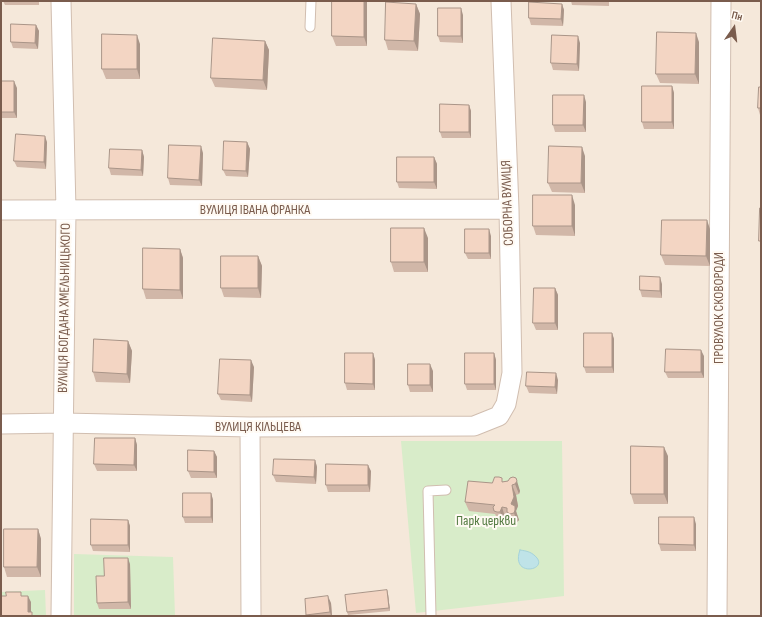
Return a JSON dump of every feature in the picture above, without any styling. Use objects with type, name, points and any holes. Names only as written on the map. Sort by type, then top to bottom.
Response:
[{"type":"street","name":"ВУЛИЦЯ БОГДАНА ХМЕЛЬНИЦЬКОГО","points":[[61,1],[66,210],[61,616]]},
{"type":"street","name":"СОБОРНА ВУЛИЦЯ","points":[[501,1],[509,209],[512,373],[506,404]]},
{"type":"street","name":"ПРОВУЛОК СКОВОРОДИ","points":[[717,616],[721,1]]},
{"type":"street","name":"ВУЛИЦЯ ІВАНА ФРАНКА","points":[[1,210],[509,209]]},
{"type":"street","name":"ВУЛИЦЯ КІЛЬЦЕВА","points":[[1,424],[63,423],[250,428],[474,426],[499,416],[506,404]]},
{"type":"street","points":[[250,428],[251,616]]},
{"type":"lane","points":[[310,27],[311,1]]},
{"type":"lane","points":[[431,616],[428,491],[446,490]]},
{"type":"shaded area","points":[[1,1],[761,1],[761,616],[1,616]]},
{"type":"green space","name":"Парк церкви","points":[[401,441],[562,441],[564,596],[416,613]]},
{"type":"green space","points":[[74,554],[173,557],[175,616],[74,616]]},
{"type":"green space","points":[[45,590],[46,616],[1,616],[1,592]]},
{"type":"water","points":[[520,550],[533,554],[539,562],[537,566],[528,569],[524,568],[518,559]]},
{"type":"building","points":[[332,1],[364,1],[364,37],[332,36]]},
{"type":"building","points":[[386,2],[416,4],[414,41],[385,40]]},
{"type":"building","points":[[529,2],[562,4],[561,19],[529,18]]},
{"type":"building","points":[[438,8],[461,8],[461,36],[438,36]]},
{"type":"building","points":[[11,24],[36,25],[35,43],[11,42]]},
{"type":"building","points":[[657,32],[696,33],[695,74],[656,74]]},
{"type":"building","points":[[102,34],[137,35],[137,69],[102,69]]},
{"type":"building","points":[[552,35],[578,36],[577,64],[551,63]]},
{"type":"building","points":[[213,38],[265,41],[263,80],[211,78]]},
{"type":"building","points":[[1,81],[14,81],[14,112],[1,112]]},
{"type":"building","points":[[642,86],[672,86],[672,122],[642,122]]},
{"type":"building","points":[[759,87],[761,87],[761,108],[758,108]]},
{"type":"building","points":[[553,95],[584,95],[583,125],[553,125]]},
{"type":"building","points":[[440,104],[469,105],[469,132],[440,132]]},
{"type":"building","points":[[16,134],[45,136],[44,162],[14,161]]},
{"type":"building","points":[[224,141],[247,142],[246,171],[223,170]]},
{"type":"building","points":[[169,145],[201,146],[199,180],[168,178]]},
{"type":"building","points":[[549,146],[582,147],[581,183],[548,183]]},
{"type":"building","points":[[110,149],[142,150],[141,170],[109,168]]},
{"type":"building","points":[[397,157],[434,157],[434,182],[397,182]]},
{"type":"building","points":[[533,195],[572,195],[572,226],[533,226]]},
{"type":"building","points":[[760,208],[761,241],[759,241]]},
{"type":"building","points":[[662,220],[707,220],[706,256],[661,255]]},
{"type":"building","points":[[391,228],[424,228],[424,262],[391,262]]},
{"type":"building","points":[[465,229],[489,229],[489,253],[465,253]]},
{"type":"building","points":[[143,248],[180,249],[180,290],[143,289]]},
{"type":"building","points":[[221,256],[258,256],[258,288],[221,288]]},
{"type":"building","points":[[640,276],[660,277],[660,291],[640,290]]},
{"type":"building","points":[[534,288],[555,288],[555,323],[533,323]]},
{"type":"building","points":[[584,333],[612,333],[612,367],[584,367]]},
{"type":"building","points":[[94,339],[128,341],[127,374],[93,372]]},
{"type":"building","points":[[666,349],[701,350],[701,372],[665,372]]},
{"type":"building","points":[[345,353],[373,353],[373,384],[345,383]]},
{"type":"building","points":[[465,353],[494,353],[494,384],[465,384]]},
{"type":"building","points":[[220,359],[251,360],[250,395],[218,394]]},
{"type":"building","points":[[408,364],[430,364],[430,385],[408,385]]},
{"type":"building","points":[[527,372],[556,373],[555,387],[526,386]]},
{"type":"building","points":[[95,438],[135,438],[134,465],[94,464]]},
{"type":"building","points":[[631,446],[664,447],[664,494],[631,494]]},
{"type":"building","points":[[188,450],[214,451],[214,472],[188,471]]},
{"type":"building","points":[[274,459],[315,460],[314,477],[273,475]]},
{"type":"building","points":[[326,464],[368,465],[368,485],[326,485]]},
{"type":"building","points":[[495,477],[502,478],[502,482],[508,481],[513,477],[516,478],[517,481],[512,485],[514,497],[511,504],[515,506],[514,513],[510,514],[507,512],[507,508],[502,507],[500,512],[494,511],[493,507],[495,505],[465,502],[468,481],[492,483]]},
{"type":"building","points":[[183,493],[211,493],[211,517],[183,517]]},
{"type":"building","points":[[659,517],[694,517],[694,545],[659,544]]},
{"type":"building","points":[[91,519],[128,520],[128,545],[91,545]]},
{"type":"building","points":[[4,529],[38,529],[37,567],[4,567]]},
{"type":"building","points":[[104,558],[128,558],[128,602],[97,603],[96,576],[104,576]]},
{"type":"building","points":[[387,590],[389,608],[347,612],[345,595]]},
{"type":"building","points":[[6,592],[21,592],[21,596],[28,596],[28,612],[32,612],[32,616],[1,616],[1,596],[6,596]]},
{"type":"building","points":[[328,596],[330,612],[306,615],[305,599]]}]
